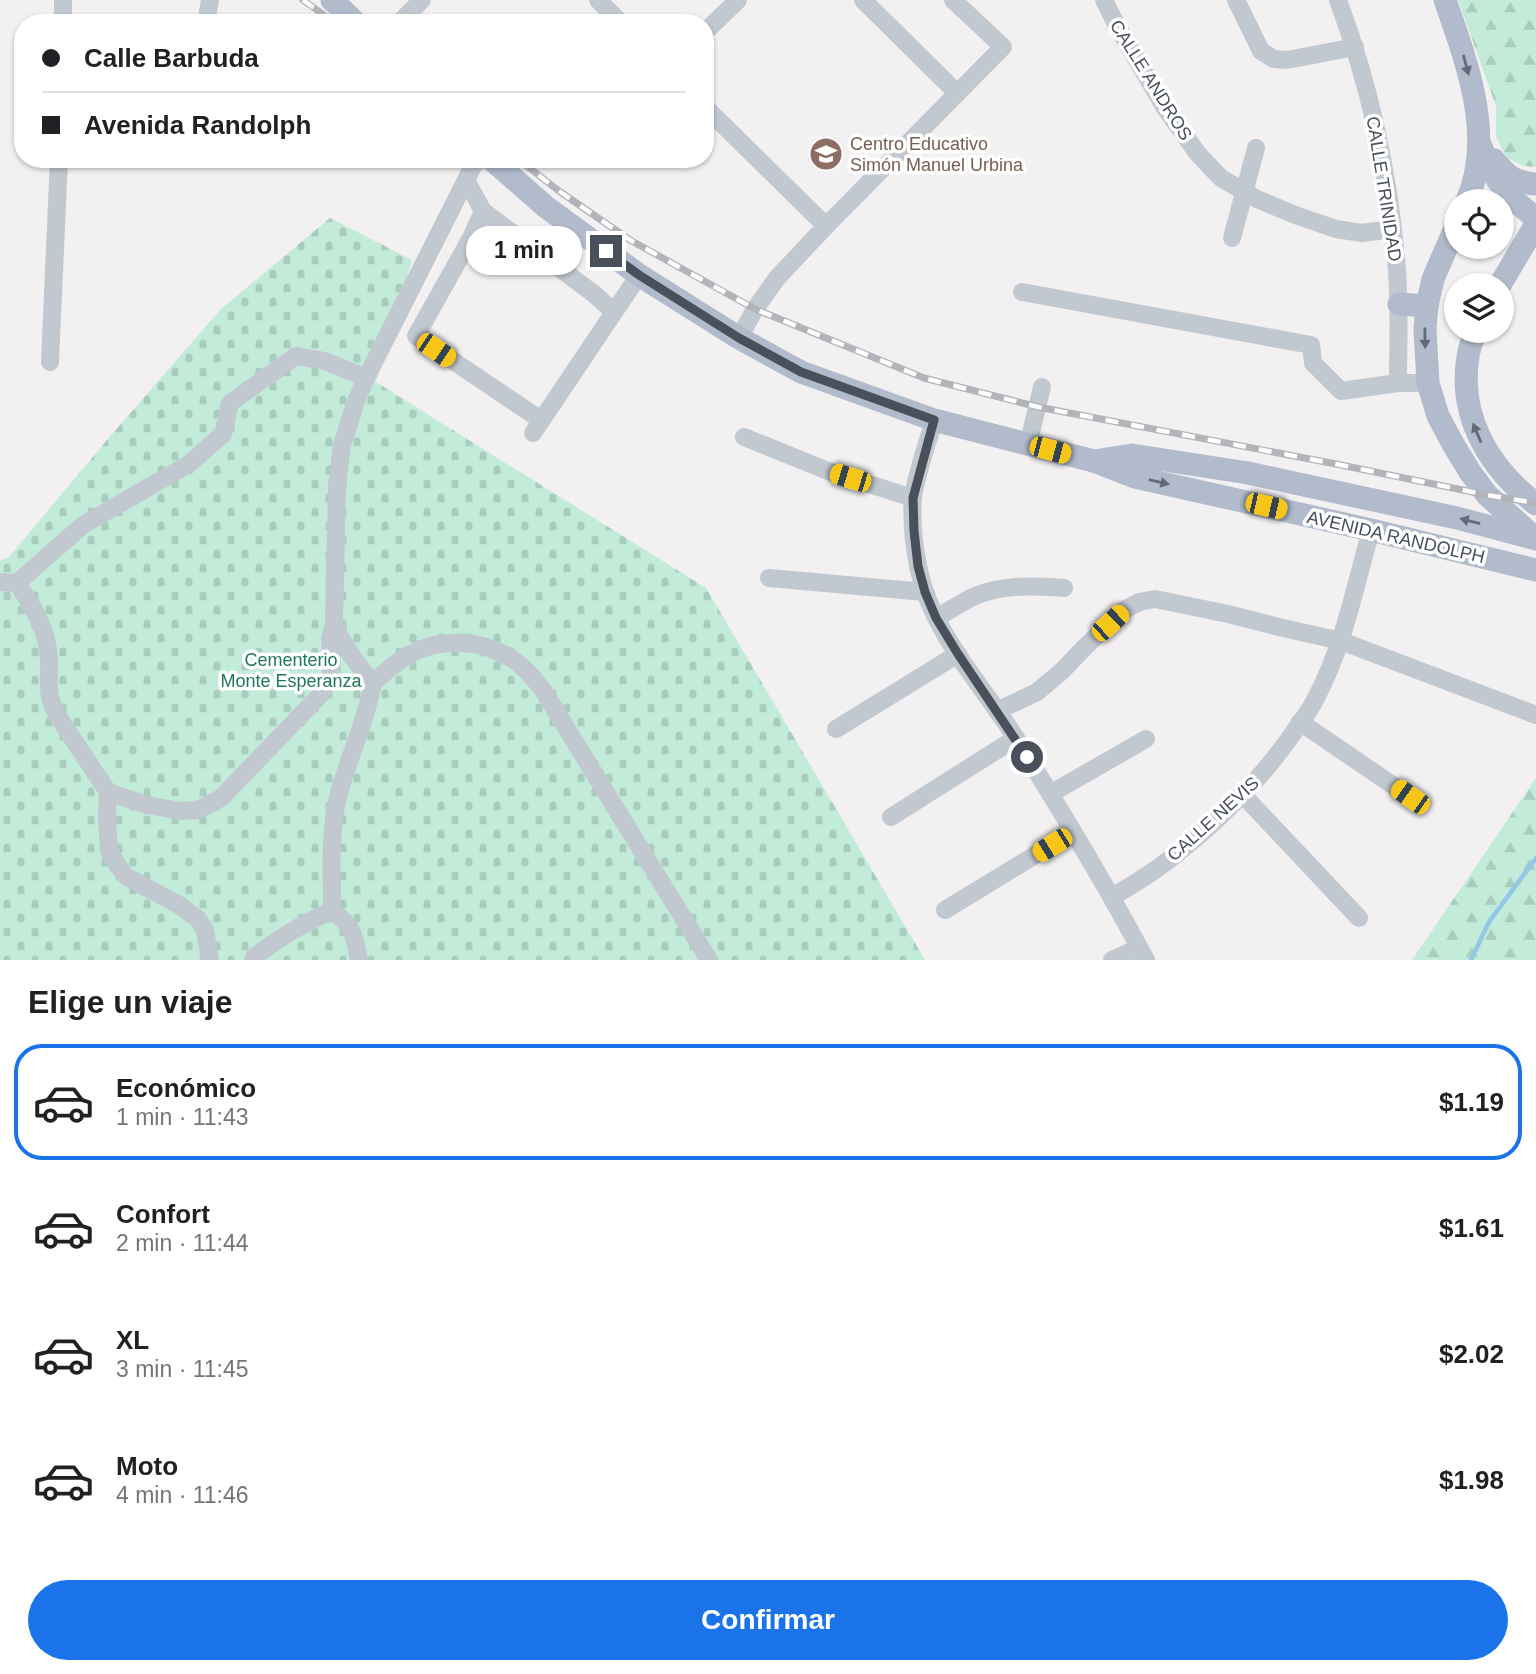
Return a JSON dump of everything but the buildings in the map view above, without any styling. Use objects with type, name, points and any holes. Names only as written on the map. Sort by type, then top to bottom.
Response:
[{"type":"main road","points":[[331,0],[346,14]]},
{"type":"main road","points":[[1445,0],[1472,88],[1479,127],[1479,156],[1472,189]]},
{"type":"main road","points":[[1479,141],[1506,175],[1523,183],[1536,184]]},
{"type":"main road","points":[[1479,141],[1501,186],[1518,205],[1536,218]]},
{"type":"main road","name":"AVENIDA RANDOLPH","points":[[480,168],[546,207],[639,275],[739,338],[801,372],[934,420],[1094,461],[1135,477],[1536,570]]},
{"type":"main road","points":[[1514,221],[1518,233],[1517,255]]},
{"type":"main road","points":[[1507,273],[1536,224]]},
{"type":"main road","points":[[1444,254],[1433,279],[1425,328],[1428,383],[1438,416],[1487,495],[1536,539]]},
{"type":"main road","points":[[1399,304],[1427,306]]},
{"type":"main road","points":[[1472,343],[1466,388],[1473,422],[1482,445],[1495,465],[1536,504]]},
{"type":"main road","name":"AVENIDA RANDOLPH","points":[[1094,461],[1132,455],[1248,473],[1457,518],[1536,539]]},
{"type":"street","points":[[408,14],[422,0]]},
{"type":"street","points":[[598,0],[612,14]]},
{"type":"street","points":[[714,23],[738,0]]},
{"type":"street","points":[[863,0],[957,93]]},
{"type":"street","points":[[739,338],[777,278],[1003,47],[953,0]]},
{"type":"street","name":"CALLE ANDROS","points":[[1104,0],[1152,87],[1186,139],[1221,178],[1298,216],[1336,229],[1362,233],[1392,229]]},
{"type":"street","points":[[1236,0],[1261,51],[1274,59],[1287,60],[1354,47]]},
{"type":"street","name":"CALLE TRINIDAD","points":[[1338,0],[1369,99],[1383,165],[1397,270],[1398,383]]},
{"type":"street","points":[[714,116],[826,226]]},
{"type":"street","points":[[1232,238],[1256,148]]},
{"type":"street","points":[[50,362],[59,168]]},
{"type":"street","points":[[108,792],[147,805],[181,811],[198,810],[221,798],[321,694],[332,669],[337,486],[342,445],[366,378],[473,168]]},
{"type":"street","points":[[476,168],[483,211],[416,337],[537,426],[639,275]]},
{"type":"street","points":[[483,211],[614,312]]},
{"type":"street","points":[[1021,292],[1311,345],[1313,363],[1341,391],[1398,383],[1428,383]]},
{"type":"street","points":[[209,960],[205,930],[198,919],[179,905],[127,877],[113,858],[109,850],[108,792],[51,703],[45,633],[30,601],[8,583],[83,525],[188,464],[223,434],[230,403],[296,356],[325,361],[366,378]]},
{"type":"street","points":[[1028,444],[1042,387]]},
{"type":"street","points":[[934,420],[913,498],[918,566],[925,592],[936,618],[1016,738],[1112,897],[1143,954],[1112,960]]},
{"type":"street","points":[[744,437],[828,471],[913,498]]},
{"type":"street","name":"CALLE NEVIS","points":[[1112,897],[1161,866],[1243,795],[1263,774],[1300,722],[1315,700],[1341,640],[1371,530]]},
{"type":"street","points":[[769,578],[925,592]]},
{"type":"street","points":[[936,618],[974,596],[994,590],[1016,586],[1064,588]]},
{"type":"street","points":[[997,711],[1037,692],[1124,610],[1139,602],[1155,599],[1341,640],[1536,715]]},
{"type":"street","points":[[334,624],[356,664],[373,683]]},
{"type":"street","points":[[332,911],[334,818],[339,794],[367,713],[373,683],[391,666],[410,654],[453,642],[474,643],[494,649],[514,660],[543,690],[709,960]]},
{"type":"street","points":[[836,729],[958,654]]},
{"type":"street","points":[[1300,722],[1410,797]]},
{"type":"street","points":[[891,817],[1016,738]]},
{"type":"street","points":[[1050,794],[1146,739]]},
{"type":"street","points":[[1243,795],[1359,918]]},
{"type":"street","points":[[945,910],[1073,832]]},
{"type":"street","points":[[253,960],[281,936],[332,911]]},
{"type":"street","points":[[332,911],[346,921],[355,936],[359,960]]},
{"type":"green space","points":[[1458,0],[1536,0],[1536,167],[1524,166],[1507,158],[1496,137],[1496,106]]},
{"type":"green space","name":"Cementerio Monte Esperanza","points":[[330,218],[412,260],[376,382],[706,588],[925,960],[0,960],[0,560],[8,558],[221,309]]},
{"type":"green space","points":[[1536,778],[1536,960],[1412,960]]},
{"type":"waterway","points":[[1471,960],[1489,922],[1536,858]]},
{"type":"railway","points":[[303,0],[322,14]]},
{"type":"railway","points":[[530,168],[630,240],[755,309],[924,378],[1038,407],[1536,503]]},
{"type":"place","name":"Centro Educativo Simón Manuel Urbina","points":[[826,154]]},
{"type":"route","points":[[606,251],[739,338],[801,372],[934,420],[913,498],[918,566],[925,592],[936,618],[958,654],[1027,757]]}]
